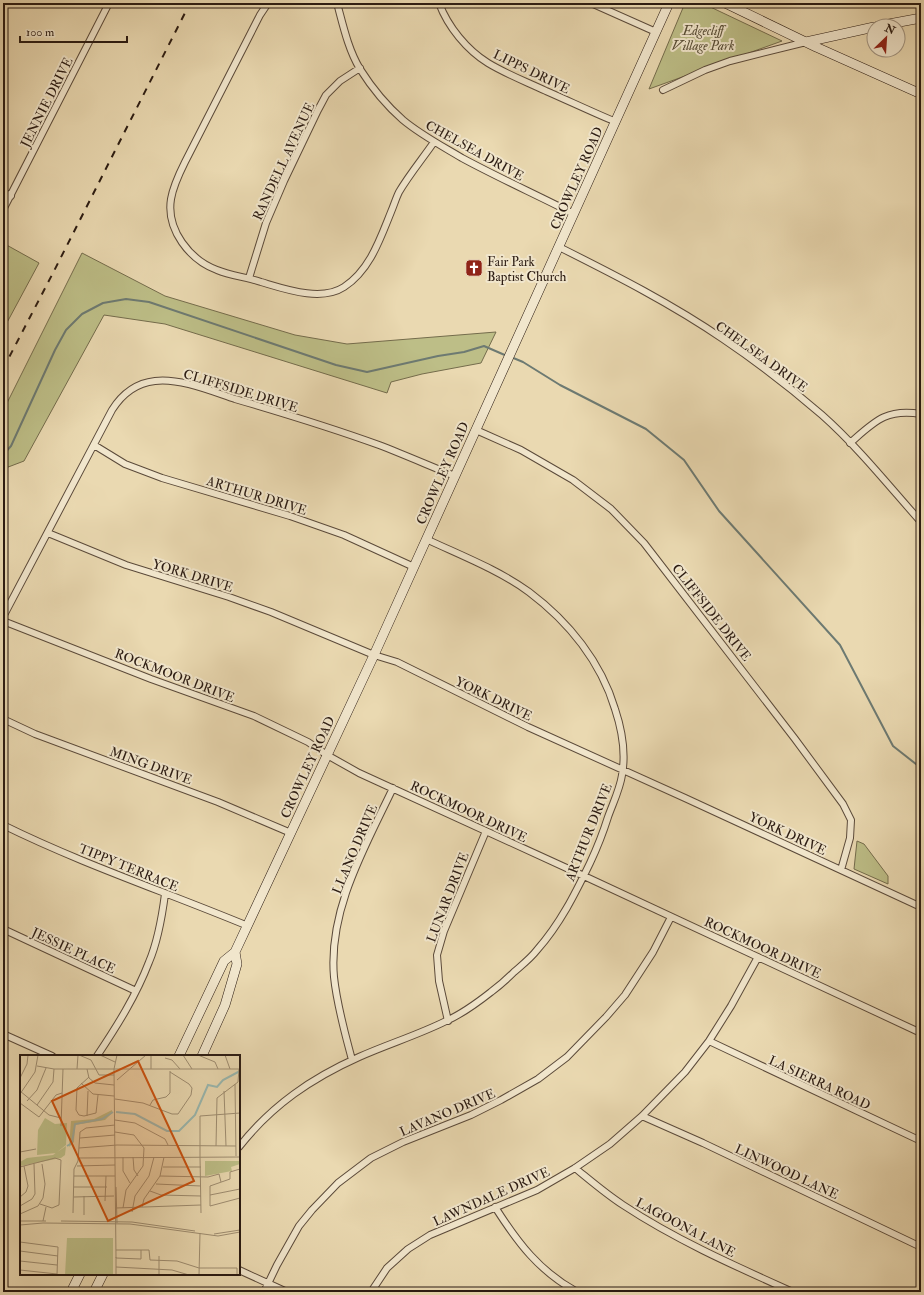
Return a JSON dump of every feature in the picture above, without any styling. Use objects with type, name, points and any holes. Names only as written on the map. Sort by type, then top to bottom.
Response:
[{"type":"main road","name":"CROWLEY ROAD","points":[[179,1055],[224,961],[235,952],[248,926],[374,655],[669,3]]},
{"type":"main road","points":[[725,3],[806,42],[921,94]]},
{"type":"main road","points":[[906,21],[921,18]]},
{"type":"main road","points":[[806,42],[866,29]]},
{"type":"main road","name":"CROWLEY ROAD","points":[[202,1055],[225,1005],[237,964],[235,952]]},
{"type":"main road","points":[[71,1292],[80,1275]]},
{"type":"main road","points":[[94,1292],[102,1275]]},
{"type":"street","name":"JENNIE DRIVE","points":[[3,210],[109,3]]},
{"type":"street","points":[[268,3],[260,15],[185,162],[177,180],[171,200],[172,219],[177,235],[182,243],[204,263],[218,270],[296,292],[308,294],[327,293],[343,288],[357,277],[364,268],[378,245],[399,192],[434,142]]},
{"type":"street","name":"CHELSEA DRIVE","points":[[337,3],[344,32],[360,68],[389,106],[416,130],[434,142],[574,214]]},
{"type":"street","name":"LIPPS DRIVE","points":[[439,3],[450,24],[462,41],[473,52],[488,63],[616,122]]},
{"type":"street","points":[[591,3],[656,32]]},
{"type":"street","points":[[663,90],[705,70],[730,61],[806,42]]},
{"type":"street","name":"RANDELL AVENUE","points":[[249,278],[266,223],[284,181],[318,110],[326,95],[340,81],[360,68]]},
{"type":"street","points":[[3,192],[10,196]]},
{"type":"street","name":"CHELSEA DRIVE","points":[[559,247],[613,274],[688,317],[723,339],[798,395],[823,416],[850,443],[921,522]]},
{"type":"street","name":"CLIFFSIDE DRIVE","points":[[3,617],[118,400],[123,395],[143,384],[155,381],[184,383],[379,445],[455,476]]},
{"type":"street","points":[[850,443],[868,428],[889,415],[904,412],[921,414]]},
{"type":"street","name":"CLIFFSIDE DRIVE","points":[[476,430],[521,450],[573,480],[611,509],[644,542],[844,804],[851,820],[850,838],[841,870]]},
{"type":"street","name":"ARTHUR DRIVE","points":[[94,445],[125,464],[162,478],[290,516],[344,535],[414,567]]},
{"type":"street","name":"YORK DRIVE","points":[[48,533],[126,565],[229,597],[271,612],[374,655],[397,662],[528,727],[921,907]]},
{"type":"street","name":"ARTHUR DRIVE","points":[[240,1146],[268,1114],[284,1100],[317,1078],[352,1060],[448,1021],[493,991],[536,952],[560,921],[584,876],[595,853],[617,795],[623,770],[624,747],[620,725],[613,701],[599,669],[585,647],[573,632],[529,592],[478,563],[426,539]]},
{"type":"street","name":"ROCKMOOR DRIVE","points":[[3,621],[151,679],[254,716],[308,742],[327,755],[359,773],[921,1033]]},
{"type":"street","name":"MING DRIVE","points":[[3,719],[35,734],[218,802],[291,833]]},
{"type":"street","name":"LLANO DRIVE","points":[[352,1060],[338,1008],[334,977],[334,955],[338,921],[352,878],[393,788]]},
{"type":"street","name":"TIPPY TERRACE","points":[[3,825],[91,865],[248,926]]},
{"type":"street","name":"LUNAR DRIVE","points":[[448,1021],[439,981],[437,955],[444,931],[486,831]]},
{"type":"street","points":[[98,1055],[121,1021],[150,962],[161,921],[165,894]]},
{"type":"street","name":"LAVANO DRIVE","points":[[264,1292],[299,1226],[312,1210],[338,1184],[371,1158],[403,1142],[472,1115],[538,1079],[567,1057],[625,995],[653,952],[672,917]]},
{"type":"street","name":"JESSIE PLACE","points":[[3,929],[136,991]]},
{"type":"street","name":"LAWNDALE DRIVE","points":[[371,1292],[387,1268],[408,1250],[430,1235],[537,1190],[575,1168],[610,1144],[642,1116],[685,1072],[709,1041],[758,957]]},
{"type":"street","points":[[3,1034],[50,1055]]},
{"type":"street","name":"LA SIERRA ROAD","points":[[709,1041],[921,1141]]},
{"type":"street","name":"LINWOOD LANE","points":[[642,1116],[703,1143],[921,1247]]},
{"type":"street","name":"LAGOONA LANE","points":[[575,1168],[622,1205],[666,1232],[752,1274],[793,1292]]},
{"type":"street","points":[[495,1208],[510,1231],[530,1256],[555,1277],[577,1292]]},
{"type":"street","points":[[240,1270],[287,1292]]},
{"type":"green space","name":"Edgecliff Village Park","points":[[685,3],[702,3],[782,41],[649,89]]},
{"type":"green space","points":[[3,243],[39,263],[3,330]]},
{"type":"green space","points":[[82,253],[165,296],[295,335],[347,344],[496,332],[481,363],[422,374],[391,382],[387,393],[165,324],[104,315],[24,461],[3,469],[3,411]]},
{"type":"green space","points":[[857,841],[864,844],[888,876],[888,884],[854,869]]},
{"type":"waterway","points":[[3,455],[11,446],[55,350],[66,330],[82,314],[103,303],[126,299],[149,302],[336,365],[367,372],[438,356],[464,352],[484,346],[507,356]]},
{"type":"waterway","points":[[511,357],[523,362],[560,385],[646,429],[684,460],[719,511],[840,645],[893,746],[921,768]]},
{"type":"railway","points":[[3,369],[190,3]]},
{"type":"place","name":"Fair Park Baptist Church","points":[[474,268]]}]
